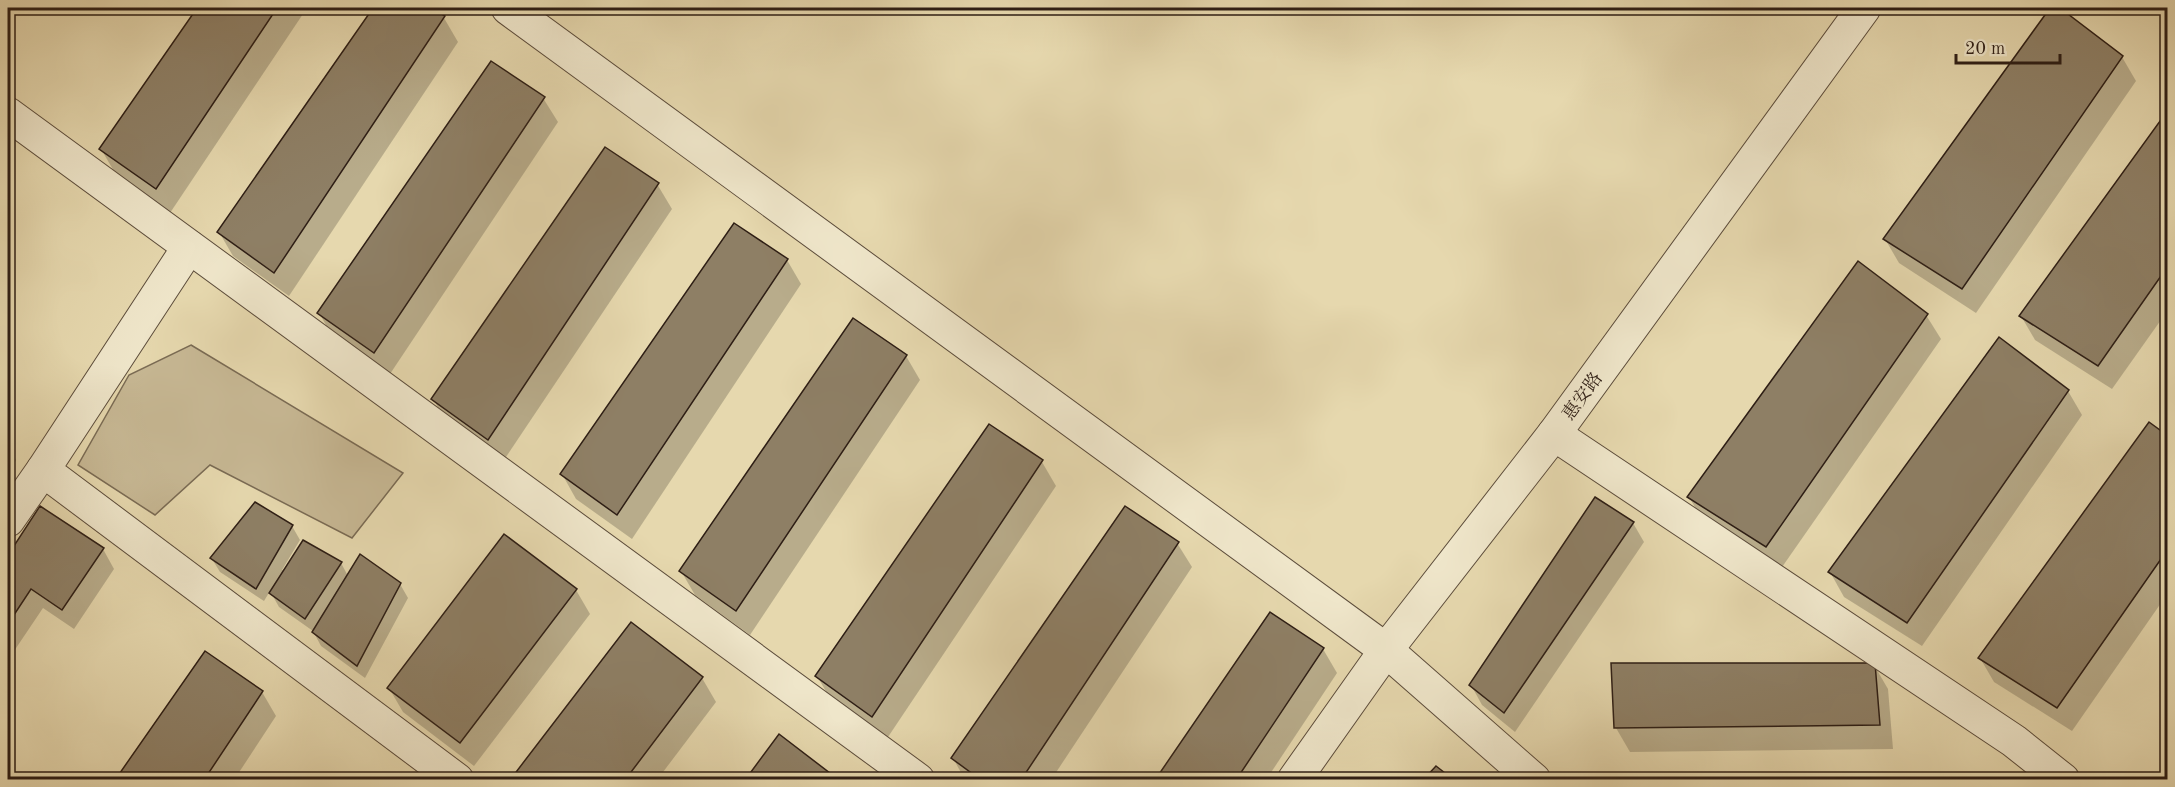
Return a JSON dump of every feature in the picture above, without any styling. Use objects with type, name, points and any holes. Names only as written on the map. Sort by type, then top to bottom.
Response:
[{"type":"street","points":[[508,8],[1386,650],[1534,780]]},
{"type":"street","name":"惠安路","points":[[1294,780],[1386,650],[1554,434],[1864,8]]},
{"type":"street","points":[[8,114],[918,780]]},
{"type":"street","points":[[8,520],[189,247]]},
{"type":"street","points":[[1554,434],[2014,741],[2063,780]]},
{"type":"street","points":[[43,470],[457,780]]},
{"type":"shaded area","points":[[191,345],[403,473],[352,538],[210,465],[155,515],[78,465],[129,375]]},
{"type":"building","points":[[197,8],[277,8],[156,189],[99,149]]},
{"type":"building","points":[[373,8],[432,8],[445,16],[274,273],[217,232]]},
{"type":"building","points":[[2050,8],[2060,8],[2123,56],[1962,289],[1883,239]]},
{"type":"building","points":[[491,61],[545,97],[374,353],[317,313]]},
{"type":"building","points":[[2168,110],[2168,266],[2098,366],[2019,316]]},
{"type":"building","points":[[605,147],[659,183],[488,440],[431,399]]},
{"type":"building","points":[[734,223],[788,259],[617,515],[560,474]]},
{"type":"building","points":[[1858,261],[1928,314],[1766,547],[1687,497]]},
{"type":"building","points":[[853,318],[907,355],[736,611],[679,571]]},
{"type":"building","points":[[1999,337],[2069,390],[1907,623],[1828,572]]},
{"type":"building","points":[[2149,422],[2168,436],[2168,549],[2057,708],[1978,658]]},
{"type":"building","points":[[989,424],[1043,460],[872,717],[815,676]]},
{"type":"building","points":[[1595,497],[1634,522],[1504,713],[1469,685]]},
{"type":"building","points":[[255,502],[293,525],[256,589],[210,558]]},
{"type":"building","points":[[40,506],[104,548],[62,610],[31,589],[8,624],[8,555]]},
{"type":"building","points":[[1125,506],[1179,542],[1021,780],[981,780],[951,758]]},
{"type":"building","points":[[504,534],[577,589],[460,743],[387,688]]},
{"type":"building","points":[[303,540],[342,562],[305,619],[269,593]]},
{"type":"building","points":[[360,554],[401,583],[357,666],[312,632]]},
{"type":"building","points":[[1270,612],[1324,648],[1236,780],[1155,780]]},
{"type":"building","points":[[631,622],[703,677],[625,780],[518,780],[513,776]]},
{"type":"building","points":[[205,651],[263,691],[204,780],[115,780]]},
{"type":"building","points":[[1611,663],[1875,663],[1880,725],[1614,728]]},
{"type":"building","points":[[779,734],[839,780],[745,780]]},
{"type":"building","points":[[1436,766],[1454,780],[1423,780]]}]
